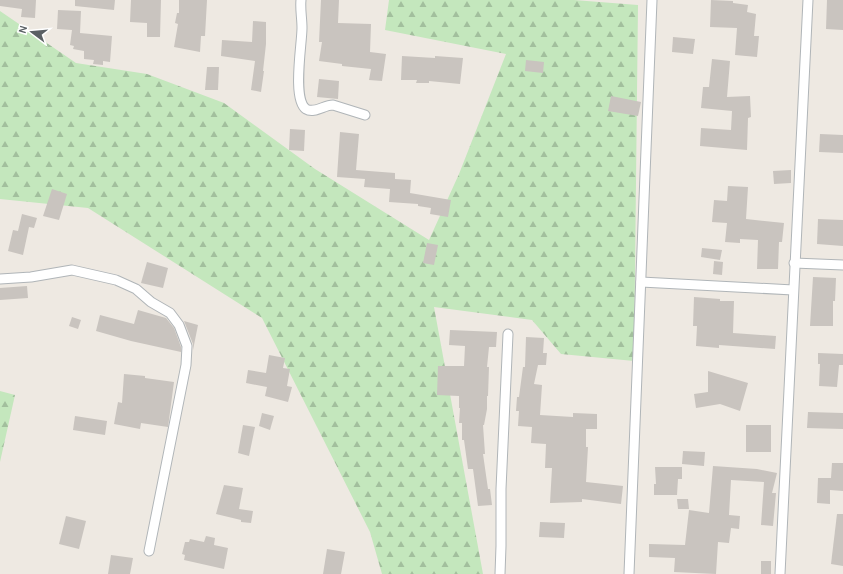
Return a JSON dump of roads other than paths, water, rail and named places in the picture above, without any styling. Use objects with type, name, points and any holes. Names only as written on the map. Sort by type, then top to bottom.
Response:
[{"type":"street","points":[[301,0],[302,28],[298,85],[303,105],[305,108],[313,110],[328,105],[333,105],[365,115]]},
{"type":"street","points":[[629,574],[652,0]]},
{"type":"street","points":[[780,574],[808,0]]},
{"type":"street","points":[[794,263],[843,265]]},
{"type":"street","points":[[0,279],[31,277],[72,270],[116,280],[136,289],[151,302],[170,313],[179,325],[187,346],[186,365],[149,551]]},
{"type":"street","points":[[641,282],[793,290]]},
{"type":"street","points":[[500,574],[501,489],[508,334]]}]
